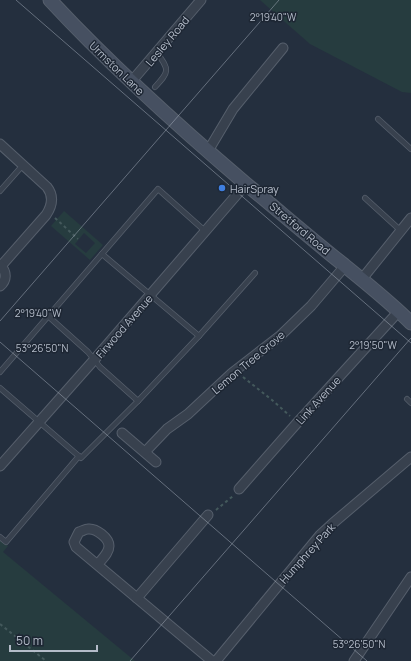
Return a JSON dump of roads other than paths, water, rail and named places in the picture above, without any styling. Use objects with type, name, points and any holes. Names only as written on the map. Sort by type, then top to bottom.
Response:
[{"type":"main road","name":"Urmston Lane","points":[[50,0],[92,44],[188,133]]},
{"type":"main road","name":"Stretford Road","points":[[188,133],[246,184],[362,279],[411,323]]},
{"type":"street","name":"Lesley Road","points":[[132,82],[202,0]]},
{"type":"street","points":[[208,151],[233,109],[283,48]]},
{"type":"street","points":[[0,144],[50,191],[52,199],[48,212],[1,265],[6,274],[4,282],[0,286]]},
{"type":"street","name":"Firwood Avenue","points":[[0,466],[151,295],[246,184]]},
{"type":"street","points":[[362,279],[411,218]]},
{"type":"street","name":"Lemon Tree Grove","points":[[145,452],[167,429],[188,414],[232,373],[281,335],[311,306],[345,266]]},
{"type":"street","name":"Link Avenue","points":[[239,489],[399,311]]},
{"type":"street","points":[[122,432],[156,462]]},
{"type":"street","name":"Humphrey Park","points":[[216,661],[320,535],[411,457]]},
{"type":"street","points":[[137,598],[208,515]]},
{"type":"street","points":[[98,564],[212,661]]},
{"type":"street","points":[[354,661],[411,577]]},
{"type":"lane","points":[[155,87],[164,77],[167,68],[157,53]]},
{"type":"lane","points":[[378,119],[411,149]]},
{"type":"lane","points":[[0,191],[23,165]]},
{"type":"lane","points":[[0,372],[158,189],[205,231]]},
{"type":"lane","points":[[364,198],[400,230]]},
{"type":"lane","points":[[102,254],[199,336]]},
{"type":"lane","points":[[0,388],[81,458],[138,401],[255,274]]},
{"type":"lane","points":[[48,316],[88,352],[100,367],[138,401]]},
{"type":"lane","points":[[407,399],[411,403]]},
{"type":"lane","points":[[0,537],[6,542],[79,456]]},
{"type":"place","name":"HairSpray","points":[[222,188]]}]
